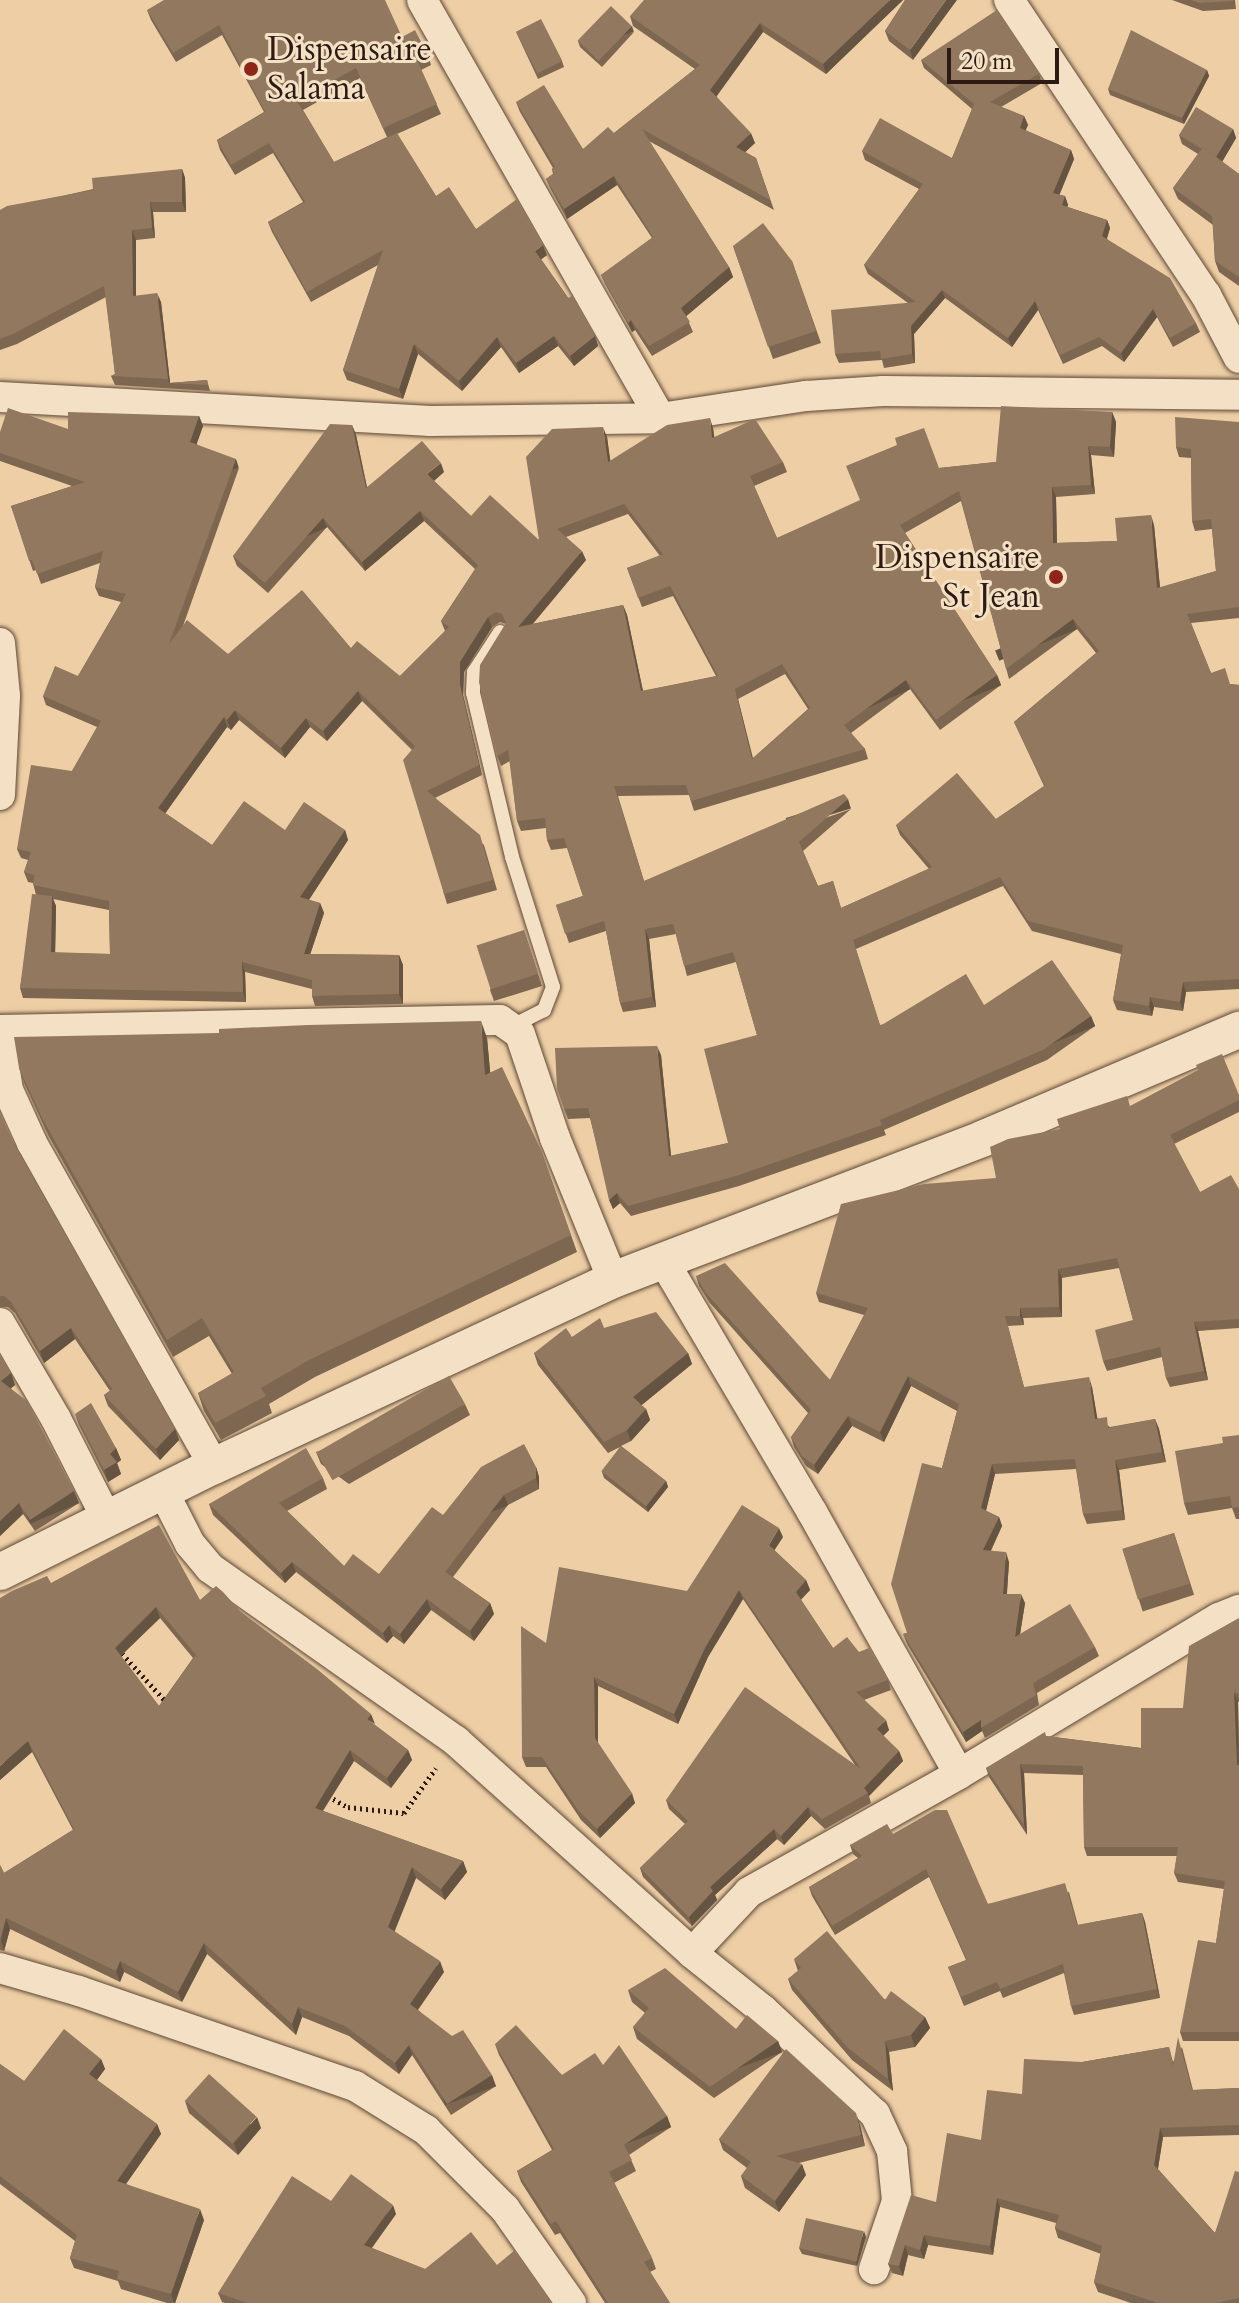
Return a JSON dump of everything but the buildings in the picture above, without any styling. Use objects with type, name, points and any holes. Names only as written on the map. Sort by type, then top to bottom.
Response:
[{"type":"street","points":[[422,0],[660,418]]},
{"type":"street","points":[[1009,0],[1206,295],[1239,358]]},
{"type":"street","points":[[0,397],[430,421],[660,418],[806,396],[883,391],[1239,395]]},
{"type":"street","points":[[0,643],[5,696],[0,795]]},
{"type":"street","points":[[0,1030],[500,1020],[520,1034],[555,1138],[613,1280]]},
{"type":"street","points":[[0,1572],[214,1466],[613,1280],[984,1138],[1239,1030]]},
{"type":"street","points":[[0,1039],[8,1090],[32,1143],[214,1466]]},
{"type":"street","points":[[663,1260],[812,1512],[959,1774]]},
{"type":"street","points":[[0,1323],[56,1419],[107,1519]]},
{"type":"street","points":[[163,1491],[190,1544],[210,1568],[456,1741],[692,1953],[763,2010],[875,2114],[892,2151],[897,2201],[874,2269]]},
{"type":"street","points":[[692,1953],[749,1892],[959,1774],[1205,1626],[1239,1610]]},
{"type":"street","points":[[0,1968],[108,2001],[355,2086],[426,2130],[438,2141],[505,2209],[571,2303]]},
{"type":"lane","points":[[500,632],[474,672],[473,693],[512,857],[553,987],[544,1010],[512,1026]]},
{"type":"path","points":[[110,1641],[170,1706]]},
{"type":"path","points":[[323,1794],[348,1807],[404,1813],[456,1741]]},
{"type":"place","name":"Dispensaire Salama","points":[[251,69]]},
{"type":"place","name":"Dispensaire St Jean","points":[[1056,577]]}]
